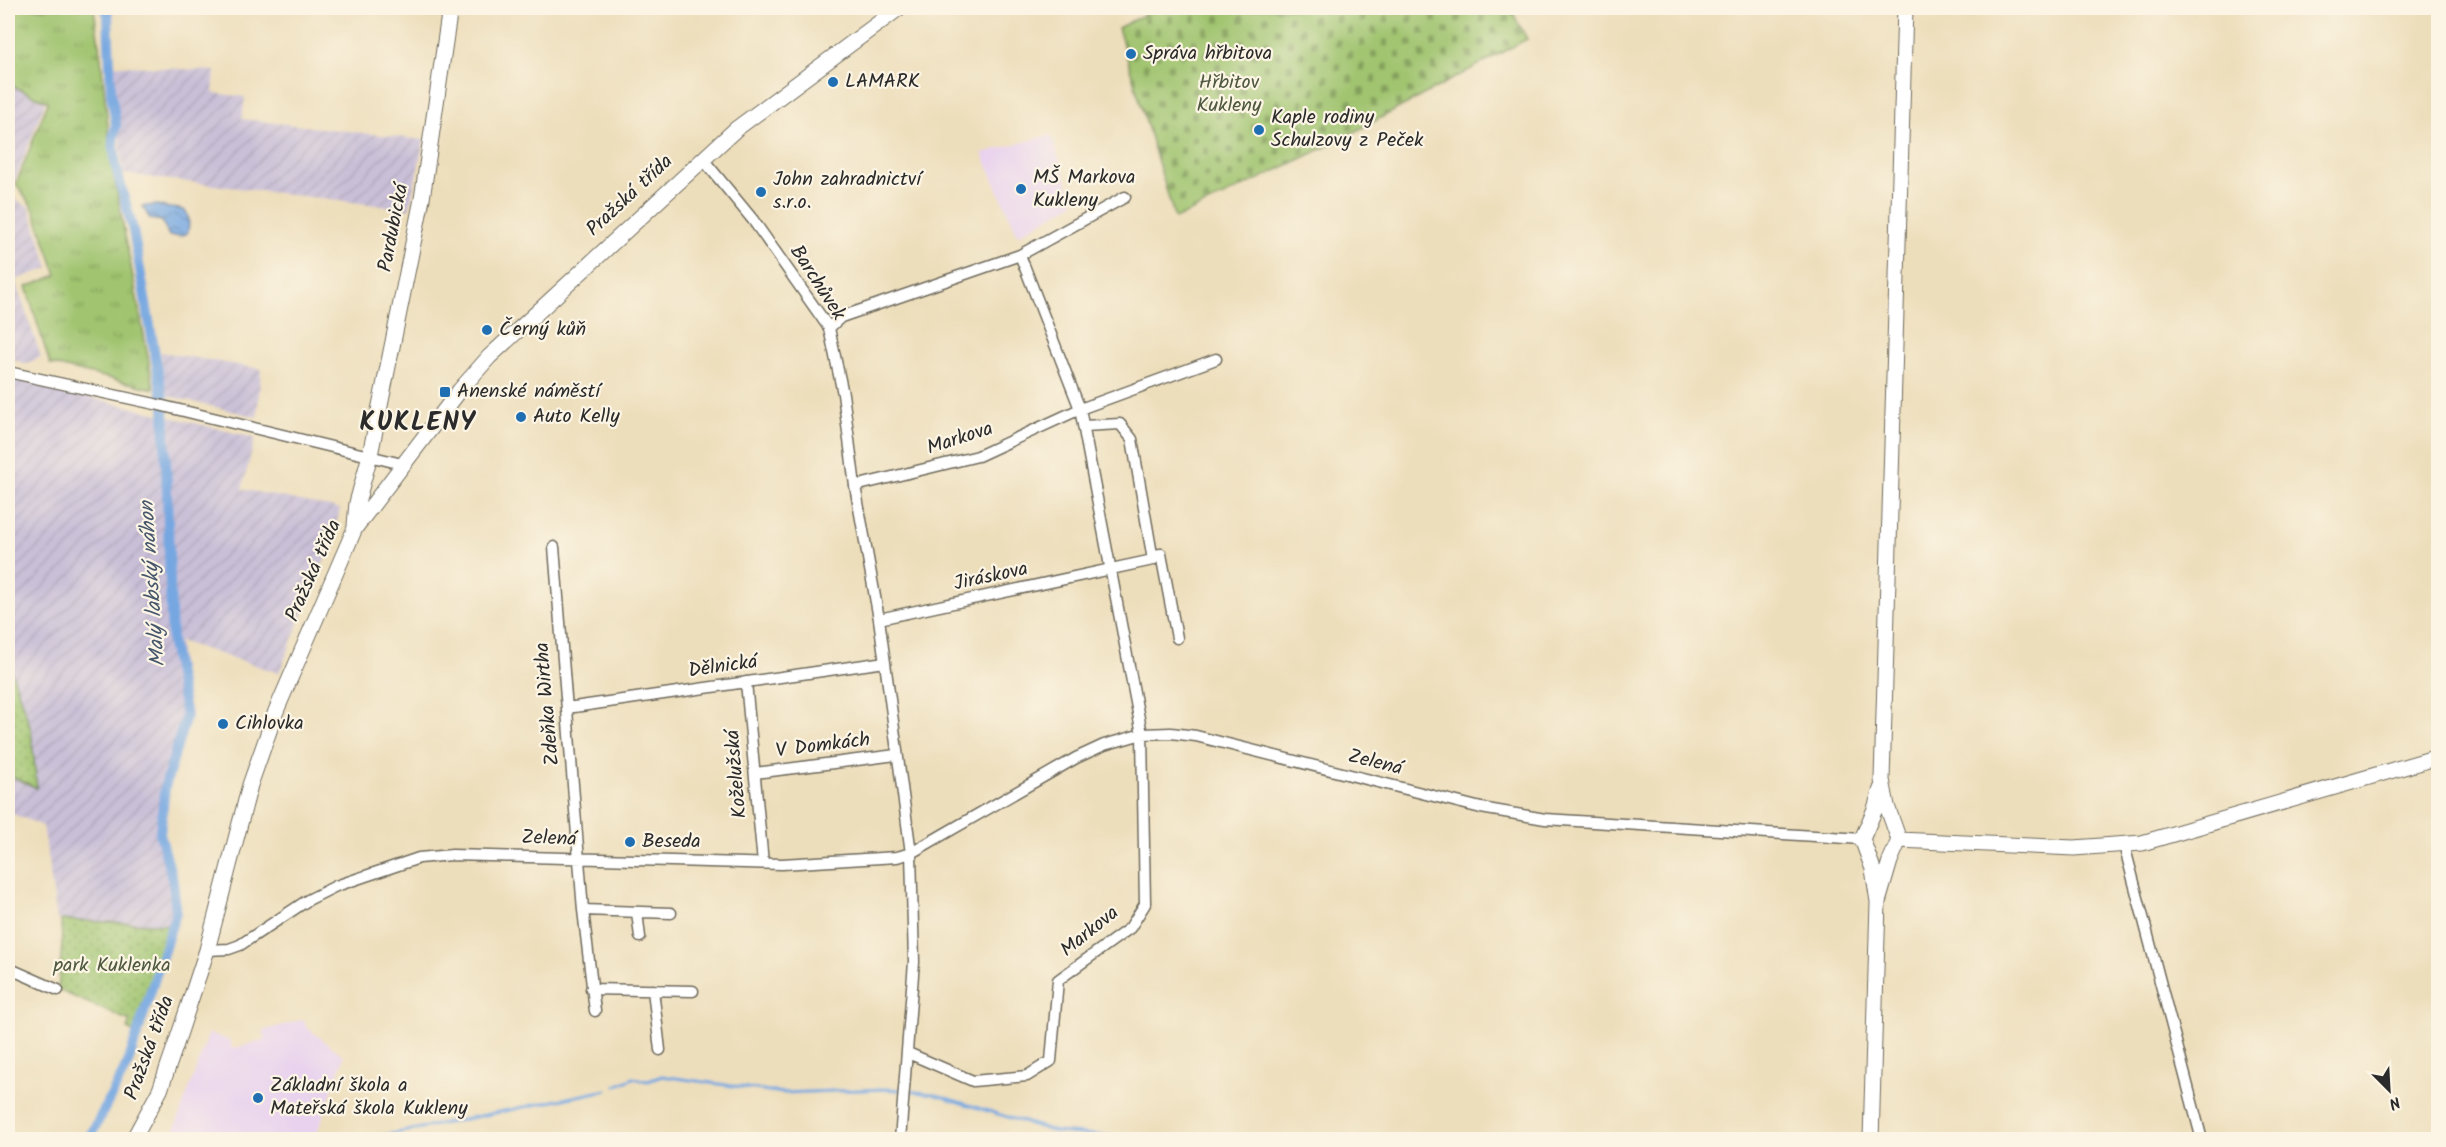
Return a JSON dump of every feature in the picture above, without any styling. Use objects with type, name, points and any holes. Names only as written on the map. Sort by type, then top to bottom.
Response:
[{"type":"street","name":"Pardubická","points":[[355,528],[357,503],[370,455],[422,199],[450,8]]},
{"type":"street","name":"Pražská třída","points":[[133,1140],[160,1090],[207,950],[253,775],[276,711],[355,528],[402,464],[489,357],[702,158],[776,97],[899,8]]},
{"type":"street","points":[[1871,1140],[1878,902],[1873,869],[1864,839],[1882,780],[1905,8]]},
{"type":"street","name":"Barchůvek","points":[[702,158],[753,220],[829,328],[843,393],[856,490]]},
{"type":"street","points":[[829,328],[841,317],[1020,255],[1125,197]]},
{"type":"street","name":"Markova","points":[[908,1053],[973,1081],[1026,1077],[1051,1061],[1058,980],[1130,928],[1145,904],[1142,735],[1084,426],[1080,409],[1020,255]]},
{"type":"street","name":"Markova","points":[[856,490],[978,456],[1080,409],[1216,359]]},
{"type":"street","points":[[8,372],[155,404],[402,464]]},
{"type":"street","points":[[1084,426],[1120,424],[1132,439],[1153,560],[1111,569]]},
{"type":"street","points":[[856,490],[879,619],[911,853],[914,962],[900,1140]]},
{"type":"street","name":"Zdeňka Wirtha","points":[[554,547],[583,910],[595,1011]]},
{"type":"street","points":[[1152,555],[1161,554],[1177,638]]},
{"type":"street","name":"Jiráskova","points":[[879,619],[1111,569]]},
{"type":"street","name":"Dělnická","points":[[567,708],[885,662]]},
{"type":"street","name":"Koželužská","points":[[746,682],[764,863]]},
{"type":"street","name":"Zelená","points":[[207,950],[234,947],[322,892],[419,858],[452,855],[801,864],[883,859],[911,853],[1104,745],[1142,735],[1171,733],[1196,736],[1481,808],[1545,819],[1864,839]]},
{"type":"street","name":"V Domkách","points":[[755,773],[896,754]]},
{"type":"street","points":[[1897,845],[2074,848],[2124,845],[2169,836],[2439,757]]},
{"type":"street","points":[[1878,902],[1897,845],[1898,834],[1892,825],[1882,780]]},
{"type":"street","points":[[1864,839],[1870,823],[1881,820],[1892,825]]},
{"type":"street","points":[[1864,839],[1875,857],[1880,858],[1891,854],[1897,845]]},
{"type":"street","points":[[2124,845],[2202,1140]]},
{"type":"street","points":[[583,910],[671,913]]},
{"type":"street","points":[[638,912],[640,937]]},
{"type":"street","points":[[8,968],[58,990]]},
{"type":"street","points":[[591,989],[693,991]]},
{"type":"street","points":[[653,990],[660,1050]]},
{"type":"shaded area","points":[[113,65],[215,71],[213,93],[245,97],[242,119],[424,140],[409,209],[123,174]]},
{"type":"shaded area","points":[[8,84],[45,102],[9,196],[29,207],[49,268],[15,280],[41,357],[26,364],[8,357]]},
{"type":"shaded area","points":[[1051,135],[1074,203],[1018,235],[982,153]]},
{"type":"shaded area","points":[[161,352],[261,369],[257,417],[165,395]]},
{"type":"shaded area","points":[[8,377],[255,438],[242,489],[340,509],[332,541],[279,673],[179,641],[186,716],[175,750],[159,826],[161,852],[171,885],[172,925],[57,920],[43,826],[8,812],[8,775],[37,787],[22,701],[8,661]]},
{"type":"shaded area","name":"Základní škola a Mateřská škola Kukleny","points":[[304,1019],[306,1027],[344,1056],[315,1139],[171,1139],[209,1033],[230,1041],[232,1049],[266,1039],[263,1031]]},
{"type":"green space","points":[[8,8],[94,8],[112,166],[154,389],[50,364],[26,287],[57,275],[33,208],[16,184],[48,102],[8,84]]},
{"type":"green space","name":"Hřbitov Kukleny","points":[[1157,8],[1510,8],[1527,39],[1336,142],[1175,219],[1118,28]]},
{"type":"green space","points":[[8,661],[31,729],[37,788],[8,775]]},
{"type":"green space","name":"park Kuklenka","points":[[61,920],[172,925],[137,1034],[127,1029],[130,1021],[58,990],[62,945]]},
{"type":"water","points":[[158,205],[185,211],[189,222],[188,232],[183,236],[169,236],[162,221],[150,219],[142,206]]},
{"type":"waterway","name":"Malý labský náhon","points":[[86,1140],[93,1131],[128,1063],[176,912],[173,881],[160,834],[165,787],[186,716],[172,643],[164,405],[133,230],[116,167],[113,140],[116,124],[111,93],[108,15],[105,8]]},
{"type":"waterway","points":[[616,1086],[633,1078],[648,1081],[662,1076],[783,1093],[901,1090]]},
{"type":"waterway","points":[[341,1140],[392,1134],[607,1090]]},
{"type":"waterway","points":[[907,1091],[933,1094],[1056,1132],[1157,1140]]},
{"type":"place","name":"Správa hřbitova","points":[[1131,54]]},
{"type":"place","name":"LAMARK","points":[[833,82]]},
{"type":"place","name":"Kaple rodiny Schulzovy z Peček","points":[[1259,130]]},
{"type":"place","name":"MŠ Markova Kukleny","points":[[1021,189]]},
{"type":"place","name":"John zahradnictví s.r.o.","points":[[761,192]]},
{"type":"place","name":"Černý kůň","points":[[487,330]]},
{"type":"place","name":"Anenské náměstí","points":[[445,392]]},
{"type":"place","name":"Auto Kelly","points":[[521,417]]},
{"type":"place","name":"Cihlovka","points":[[223,724]]},
{"type":"place","name":"Beseda","points":[[630,842]]},
{"type":"place","name":"Základní škola a Mateřská škola Kukleny","points":[[258,1098]]},
{"type":"district","name":"KUKLENY","points":[[418,423]]}]
